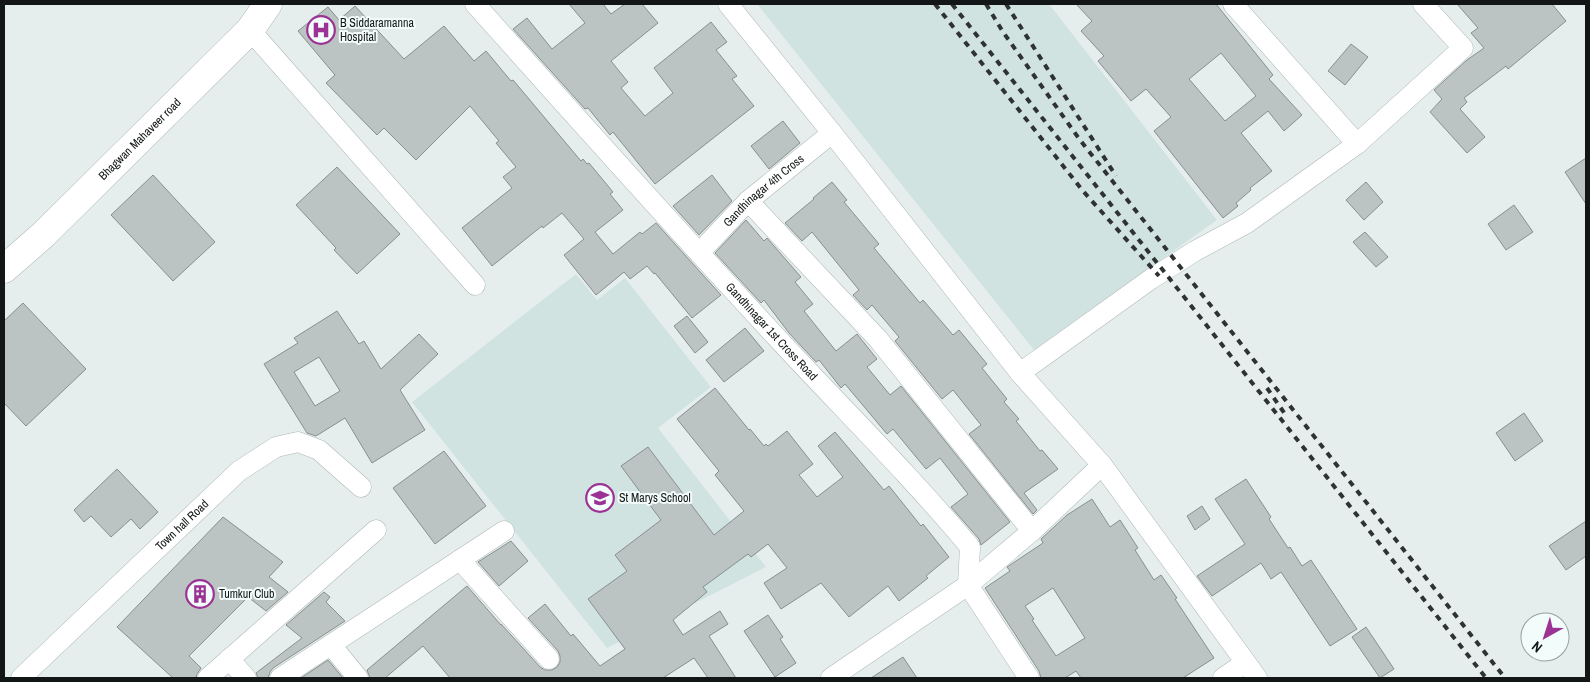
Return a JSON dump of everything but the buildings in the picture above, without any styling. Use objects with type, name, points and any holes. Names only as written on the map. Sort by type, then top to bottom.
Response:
[{"type":"street","name":"Bhagwan Mahaveer road","points":[[4,269],[50,228],[250,30],[268,4]]},
{"type":"street","name":"Gandhinagar 1st Cross Road","points":[[475,4],[699,253],[970,547],[968,585]]},
{"type":"street","points":[[728,4],[832,133],[1020,373],[1102,465],[1251,671],[1223,678]]},
{"type":"street","points":[[1233,4],[1357,144]]},
{"type":"street","points":[[1020,373],[1151,279],[1195,250],[1247,223],[1357,144],[1463,48],[1423,4]]},
{"type":"street","points":[[250,30],[475,285]]},
{"type":"street","name":"Gandhinagar 4th Cross","points":[[699,253],[748,201],[832,133]]},
{"type":"street","points":[[748,201],[878,339],[1032,531]]},
{"type":"street","name":"Town hall Road","points":[[21,678],[239,471],[276,447],[298,442],[319,450],[361,487]]},
{"type":"street","points":[[831,678],[968,585],[1032,531],[1102,465]]},
{"type":"street","points":[[208,678],[376,530]]},
{"type":"street","points":[[280,678],[504,531]]},
{"type":"street","points":[[460,560],[549,659]]},
{"type":"street","points":[[968,585],[1029,678]]},
{"type":"street","points":[[331,645],[358,678]]},
{"type":"street","points":[[229,659],[246,678]]},
{"type":"shaded area","points":[[757,4],[1049,4],[1217,220],[1034,350]]},
{"type":"shaded area","name":"St Marys School","points":[[576,274],[597,300],[625,278],[711,387],[658,428],[766,567],[607,648],[412,402]]},
{"type":"railway","points":[[935,4],[1083,191],[1159,276]]},
{"type":"railway","points":[[952,4],[1486,678]]},
{"type":"railway","points":[[986,4],[1003,32],[1080,140],[1505,678]]},
{"type":"railway","points":[[1006,4],[1116,176]]},
{"type":"railway","points":[[1267,388],[1287,417]]},
{"type":"place","name":"B Siddaramanna Hospital","points":[[321,30]]},
{"type":"place","name":"St Marys School","points":[[600,498]]},
{"type":"place","name":"Tumkur Club","points":[[200,594]]}]
